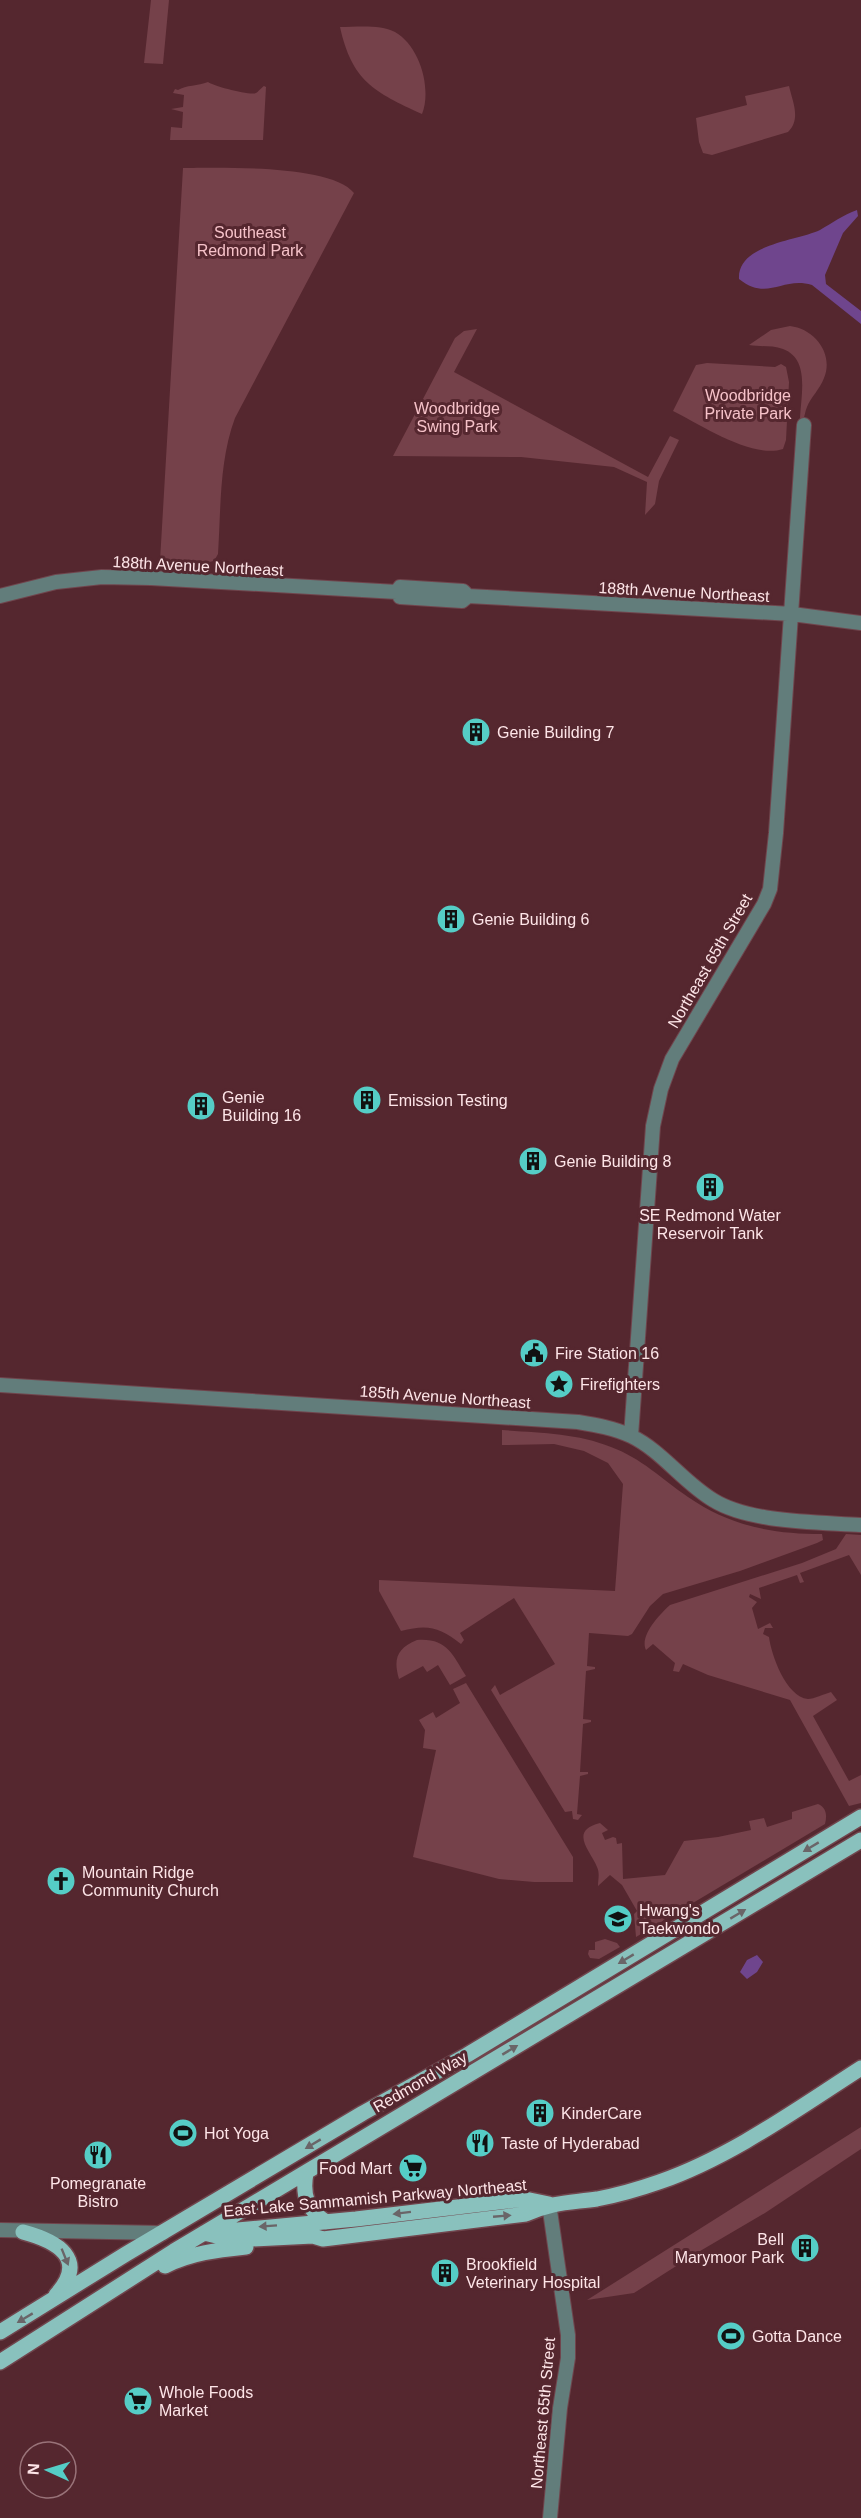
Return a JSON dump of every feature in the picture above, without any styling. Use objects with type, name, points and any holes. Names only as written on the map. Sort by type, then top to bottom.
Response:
[{"type":"main road","name":"Redmond Way","points":[[0,2332],[363,2113],[467,2055],[861,1816]]},
{"type":"main road","name":"Redmond Way","points":[[0,2362],[144,2269],[861,1840]]},
{"type":"main road","points":[[404,2113],[423,2093],[449,2078],[467,2055]]},
{"type":"main road","name":"East Lake Sammamish Parkway Northeast","points":[[204,2233],[233,2240],[313,2236],[323,2239],[526,2214],[549,2204],[599,2198],[637,2189],[684,2173],[747,2139],[861,2068]]},
{"type":"main road","points":[[306,2173],[305,2199],[316,2215],[326,2222]]},
{"type":"main road","name":"East Lake Sammamish Parkway Northeast","points":[[163,2234],[204,2233],[326,2222],[525,2199],[549,2204]]},
{"type":"main road","points":[[22,2232],[61,2247],[68,2260],[69,2274],[66,2282],[49,2303]]},
{"type":"main road","points":[[144,2269],[158,2270],[181,2258],[209,2250],[313,2242],[323,2239]]},
{"type":"street","name":"Northeast 65th Street","points":[[631,1436],[653,1126],[661,1089],[672,1059],[764,904],[770,889],[776,833],[804,425]]},
{"type":"street","name":"188th Avenue Northeast","points":[[0,596],[56,582],[102,577],[152,578],[397,592],[400,587],[422,588],[463,591],[468,596],[792,614],[861,623]]},
{"type":"street","name":"185th Avenue Northeast","points":[[0,1385],[578,1422],[607,1427],[631,1436],[653,1450],[690,1484],[715,1502],[781,1519],[861,1525]]},
{"type":"street","name":"Northeast 65th Street","points":[[549,2204],[568,2335],[568,2358],[560,2408],[550,2518]]},
{"type":"street","points":[[0,2230],[163,2234]]},
{"type":"green space","points":[[151,0],[169,0],[163,64],[144,63]]},
{"type":"green space","points":[[368,26],[389,29],[404,39],[411,47],[422,69],[426,93],[422,114],[391,99],[368,82],[351,60],[340,27]]},
{"type":"green space","points":[[208,82],[253,94],[264,86],[266,87],[263,140],[170,140],[171,127],[182,128],[183,112],[171,109],[183,107],[184,95],[173,93],[175,89]]},
{"type":"green space","points":[[789,86],[795,116],[788,132],[712,155],[703,153],[696,118],[747,105],[745,96]]},
{"type":"green space","name":"Southeast Redmond Park","points":[[183,168],[247,168],[299,172],[342,184],[354,193],[235,418],[223,468],[218,554],[214,561],[204,563],[160,561]]},
{"type":"green space","points":[[790,326],[799,328],[814,337],[820,344],[826,360],[824,378],[806,409],[803,420],[800,418],[801,369],[792,354],[775,347],[749,345],[771,330]]},
{"type":"green space","name":"Woodbridge Swing Park","points":[[477,329],[454,372],[648,477],[670,436],[679,440],[659,481],[655,504],[645,515],[647,482],[614,467],[521,457],[393,456],[455,338],[464,331]]},
{"type":"green space","name":"Woodbridge Private Park","points":[[707,363],[775,367],[781,364],[786,367],[789,382],[786,440],[783,449],[771,451],[742,445],[673,411],[696,365]]},
{"type":"green space","points":[[502,1430],[558,1434],[598,1442],[632,1457],[688,1497],[720,1515],[769,1530],[822,1534],[823,1540],[817,1543],[740,1571],[663,1594],[650,1606],[632,1634],[628,1636],[589,1633],[587,1666],[595,1667],[595,1669],[586,1671],[583,1719],[591,1720],[591,1722],[583,1724],[580,1772],[588,1772],[588,1774],[580,1776],[577,1814],[582,1815],[578,1820],[573,1819],[572,1811],[565,1812],[491,1690],[495,1685],[500,1695],[555,1664],[514,1598],[460,1633],[464,1640],[461,1644],[433,1628],[401,1631],[379,1591],[379,1580],[615,1591],[623,1484],[608,1463],[584,1451],[554,1444],[502,1445]]},
{"type":"green space","points":[[846,1534],[861,1535],[861,1575],[849,1555],[800,1573],[804,1582],[800,1583],[797,1575],[759,1588],[761,1599],[750,1594],[749,1597],[757,1602],[752,1608],[758,1629],[770,1623],[773,1628],[765,1628],[763,1634],[769,1637],[776,1664],[793,1691],[808,1699],[831,1692],[837,1700],[813,1716],[849,1781],[861,1775],[861,1803],[849,1806],[790,1700],[708,1675],[683,1664],[679,1672],[673,1671],[675,1663],[653,1644],[646,1650],[645,1644],[648,1632],[670,1605],[802,1563],[836,1549]]},
{"type":"green space","points":[[417,1640],[435,1642],[448,1649],[466,1676],[450,1685],[438,1665],[427,1672],[423,1666],[399,1679],[396,1666],[398,1655],[410,1643]]},
{"type":"green space","points":[[466,1683],[573,1857],[573,1882],[499,1879],[413,1857],[436,1750],[423,1748],[425,1730],[419,1720],[433,1712],[436,1718],[460,1703],[453,1689]]},
{"type":"green space","points":[[818,1804],[826,1813],[825,1824],[636,1937],[634,1914],[637,1911],[622,1885],[610,1875],[598,1886],[598,1869],[583,1836],[590,1827],[600,1823],[608,1830],[602,1833],[605,1840],[613,1837],[616,1838],[617,1844],[622,1843],[623,1879],[665,1875],[684,1841],[751,1830],[749,1821],[764,1818],[767,1827],[792,1819],[792,1812]]},
{"type":"green space","points":[[605,1939],[617,1943],[620,1947],[599,1959],[590,1958],[589,1950],[595,1950],[595,1942]]},
{"type":"green space","points":[[861,2127],[861,2149],[765,2213],[634,2293],[587,2300]]},
{"type":"shaded area","points":[[857,210],[858,216],[843,233],[825,275],[826,284],[861,311],[861,324],[812,285],[801,283],[767,289],[749,285],[739,279],[741,267],[758,251],[820,230]]},
{"type":"shaded area","points":[[757,1955],[763,1962],[757,1972],[747,1979],[740,1972],[747,1960]]},
{"type":"place","name":"Genie Building 7","points":[[476,732]]},
{"type":"place","name":"Genie Building 6","points":[[451,919]]},
{"type":"place","name":"Emission Testing","points":[[367,1100]]},
{"type":"place","name":"Genie Building 16","points":[[201,1106]]},
{"type":"place","name":"Genie Building 8","points":[[533,1161]]},
{"type":"place","name":"SE Redmond Water Reservoir Tank","points":[[710,1187]]},
{"type":"place","name":"Fire Station 16","points":[[534,1353]]},
{"type":"place","name":"Firefighters","points":[[559,1384]]},
{"type":"place","name":"Mountain Ridge Community Church","points":[[61,1881]]},
{"type":"place","name":"Hwang's Taekwondo","points":[[618,1919]]},
{"type":"place","name":"KinderCare","points":[[540,2113]]},
{"type":"place","name":"Hot Yoga","points":[[183,2133]]},
{"type":"place","name":"Taste of Hyderabad","points":[[480,2143]]},
{"type":"place","name":"Pomegranate Bistro","points":[[98,2155]]},
{"type":"place","name":"Food Mart","points":[[413,2168]]},
{"type":"place","name":"Bell Marymoor Park","points":[[805,2248]]},
{"type":"place","name":"Brookfield Veterinary Hospital","points":[[445,2273]]},
{"type":"place","name":"Gotta Dance","points":[[731,2336]]},
{"type":"place","name":"Whole Foods Market","points":[[138,2401]]}]
